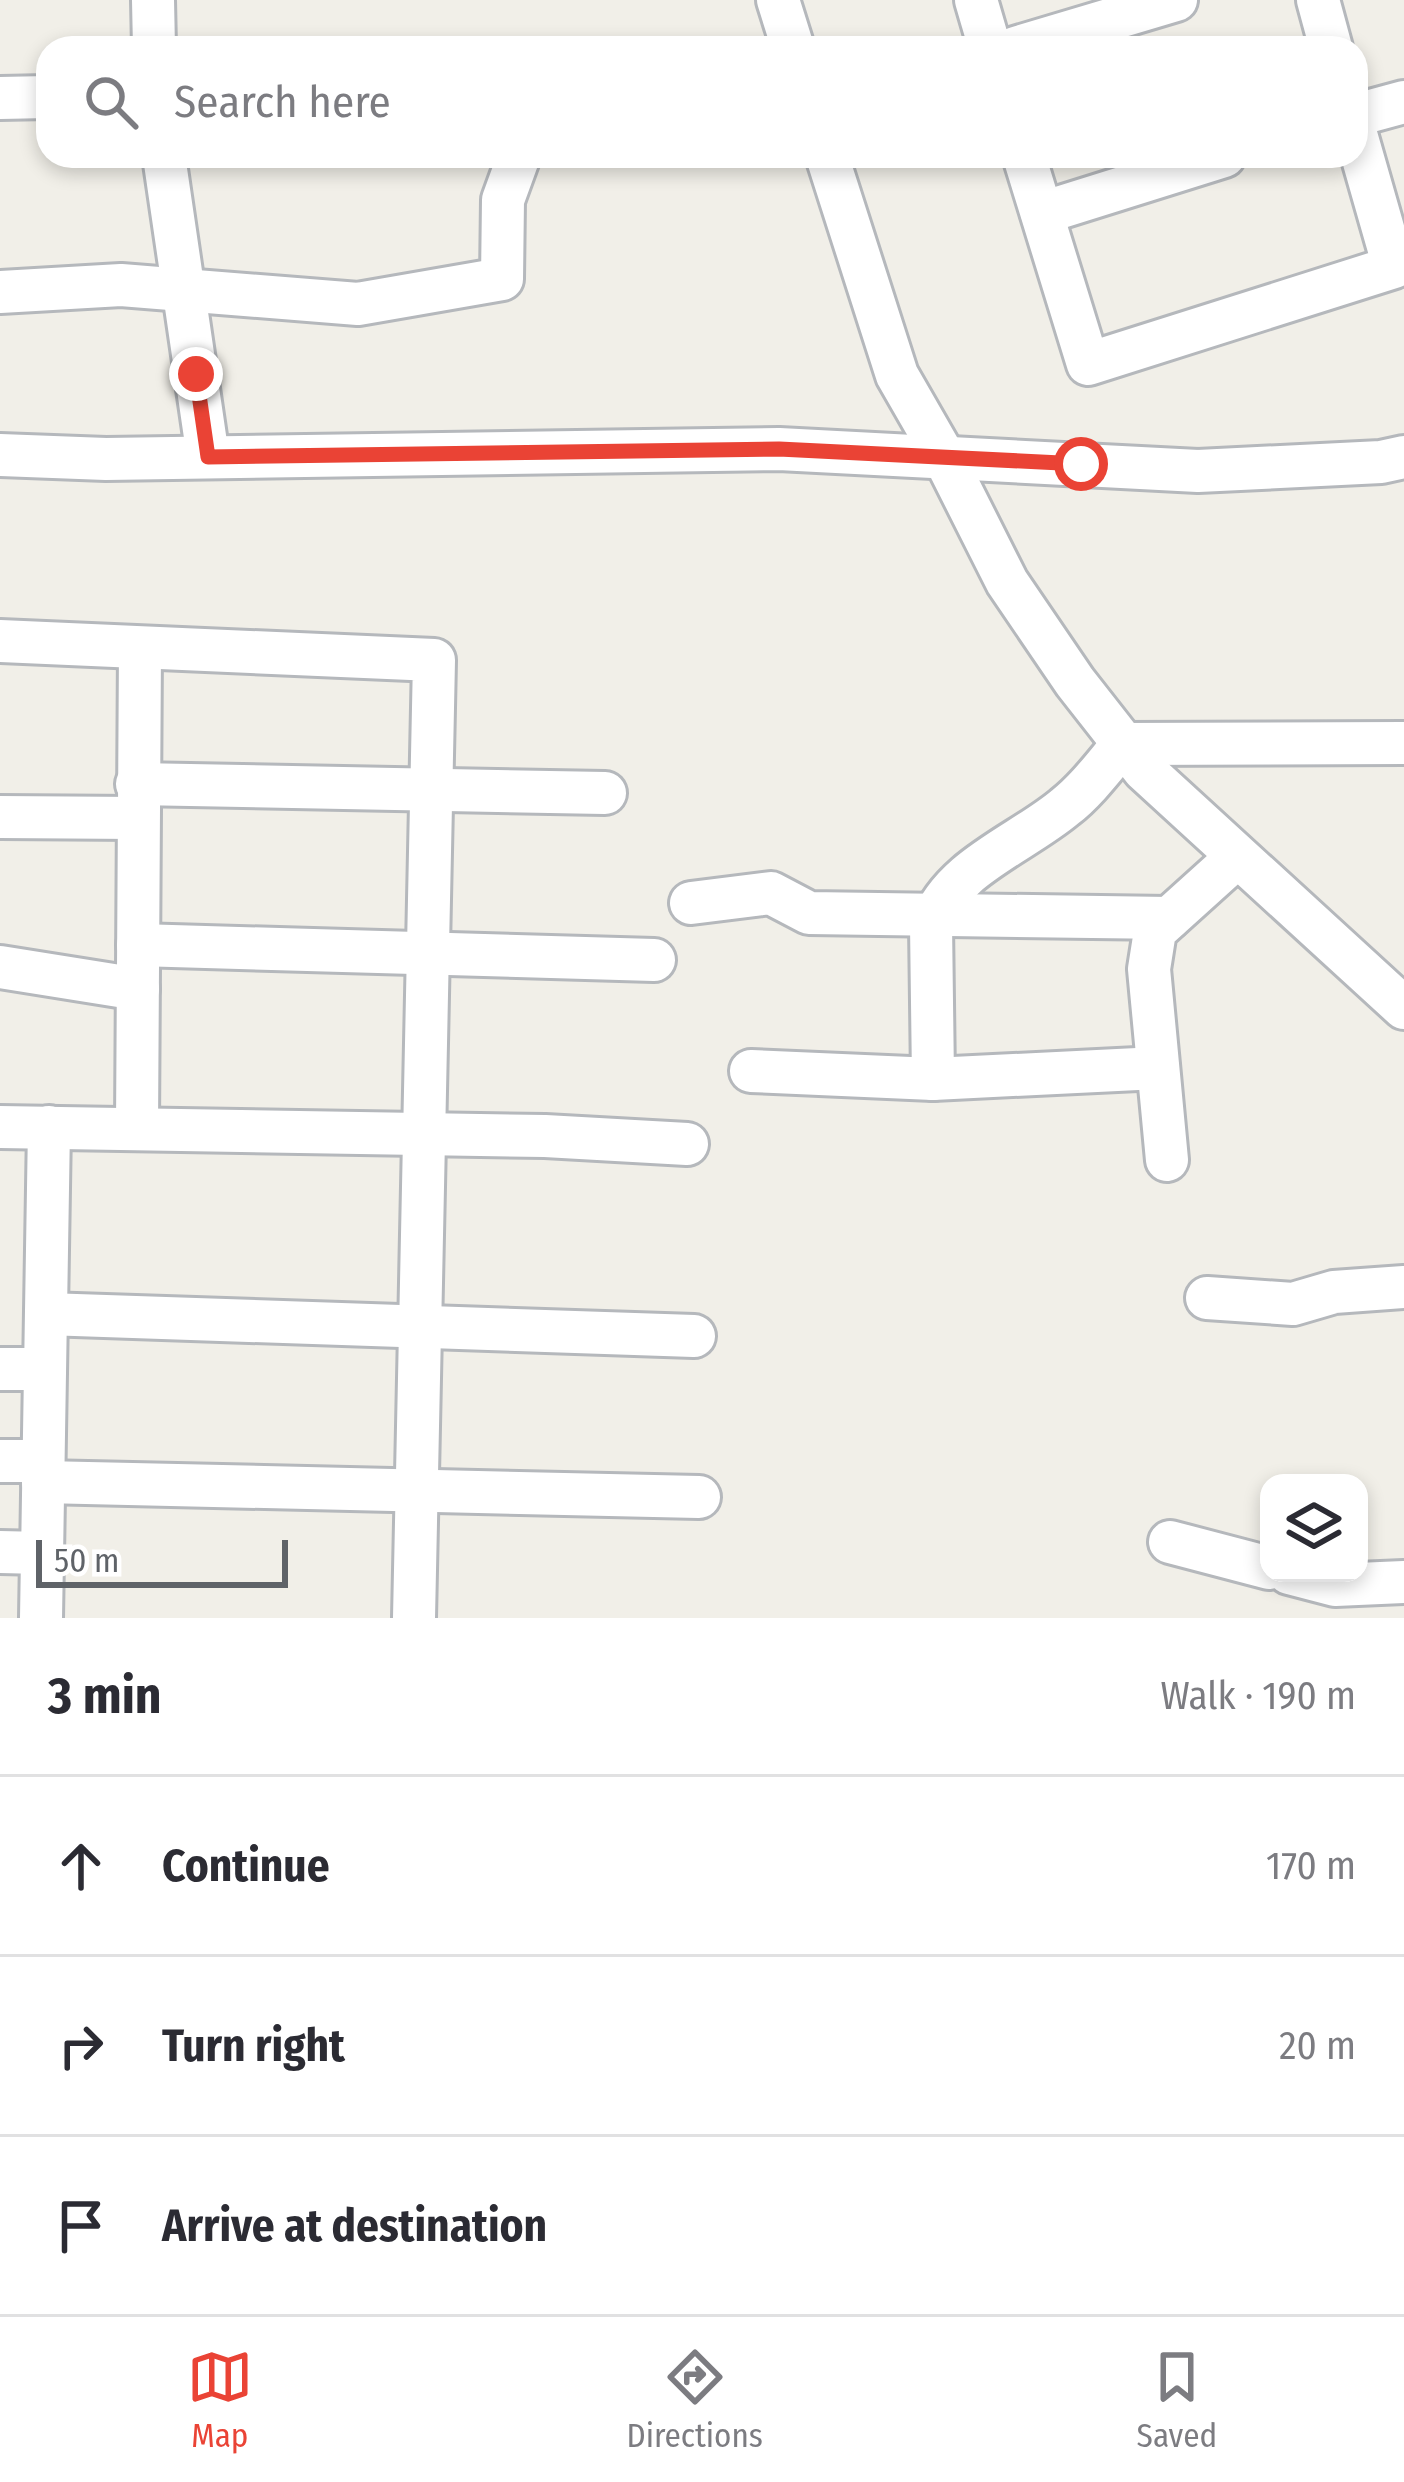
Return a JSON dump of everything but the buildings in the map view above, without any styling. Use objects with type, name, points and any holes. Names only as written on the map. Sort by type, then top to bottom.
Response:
[{"type":"street","points":[[153,0],[154,36]]},
{"type":"street","points":[[778,0],[789,36]]},
{"type":"street","points":[[976,0],[986,36]]},
{"type":"street","points":[[1055,36],[1176,0]]},
{"type":"street","points":[[1318,0],[1328,36]]},
{"type":"street","points":[[0,98],[36,97]]},
{"type":"street","points":[[1368,112],[1404,102]]},
{"type":"street","points":[[166,168],[208,457]]},
{"type":"street","points":[[0,292],[121,285],[358,304],[502,278],[503,200],[515,168]]},
{"type":"street","points":[[831,168],[897,375],[1007,582],[1075,682],[1144,770],[1404,1008]]},
{"type":"street","points":[[1028,168],[1088,364],[1399,266],[1367,168]]},
{"type":"street","points":[[1042,213],[1186,168]]},
{"type":"street","points":[[0,455],[208,457],[779,449],[1198,471],[1381,463],[1404,457]]},
{"type":"street","points":[[0,641],[434,661],[414,1618]]},
{"type":"street","points":[[137,1127],[140,649]]},
{"type":"street","points":[[933,1079],[933,917],[939,902],[975,869],[1068,806],[1124,744],[1404,743]]},
{"type":"street","points":[[0,817],[137,801],[431,790],[605,793]]},
{"type":"street","points":[[1167,1160],[1149,969],[1155,931],[1237,857]]},
{"type":"street","points":[[691,903],[771,892],[809,913],[1169,918]]},
{"type":"street","points":[[138,945],[655,960]]},
{"type":"street","points":[[0,967],[138,989]]},
{"type":"street","points":[[751,1071],[933,1079],[1159,1068]]},
{"type":"street","points":[[0,1127],[424,1133],[687,1144]]},
{"type":"street","points":[[41,1618],[49,1127]]},
{"type":"street","points":[[1207,1298],[1294,1304],[1334,1292],[1404,1288]]},
{"type":"street","points":[[46,1314],[694,1336]]},
{"type":"street","points":[[0,1369],[45,1369]]},
{"type":"street","points":[[0,1461],[44,1471],[416,1490],[699,1497]]},
{"type":"street","points":[[1170,1542],[1260,1566]]},
{"type":"street","points":[[0,1552],[42,1552]]},
{"type":"street","points":[[1324,1582],[1404,1582]]},
{"type":"route","points":[[196,374],[208,457],[779,449],[1081,464]]}]
